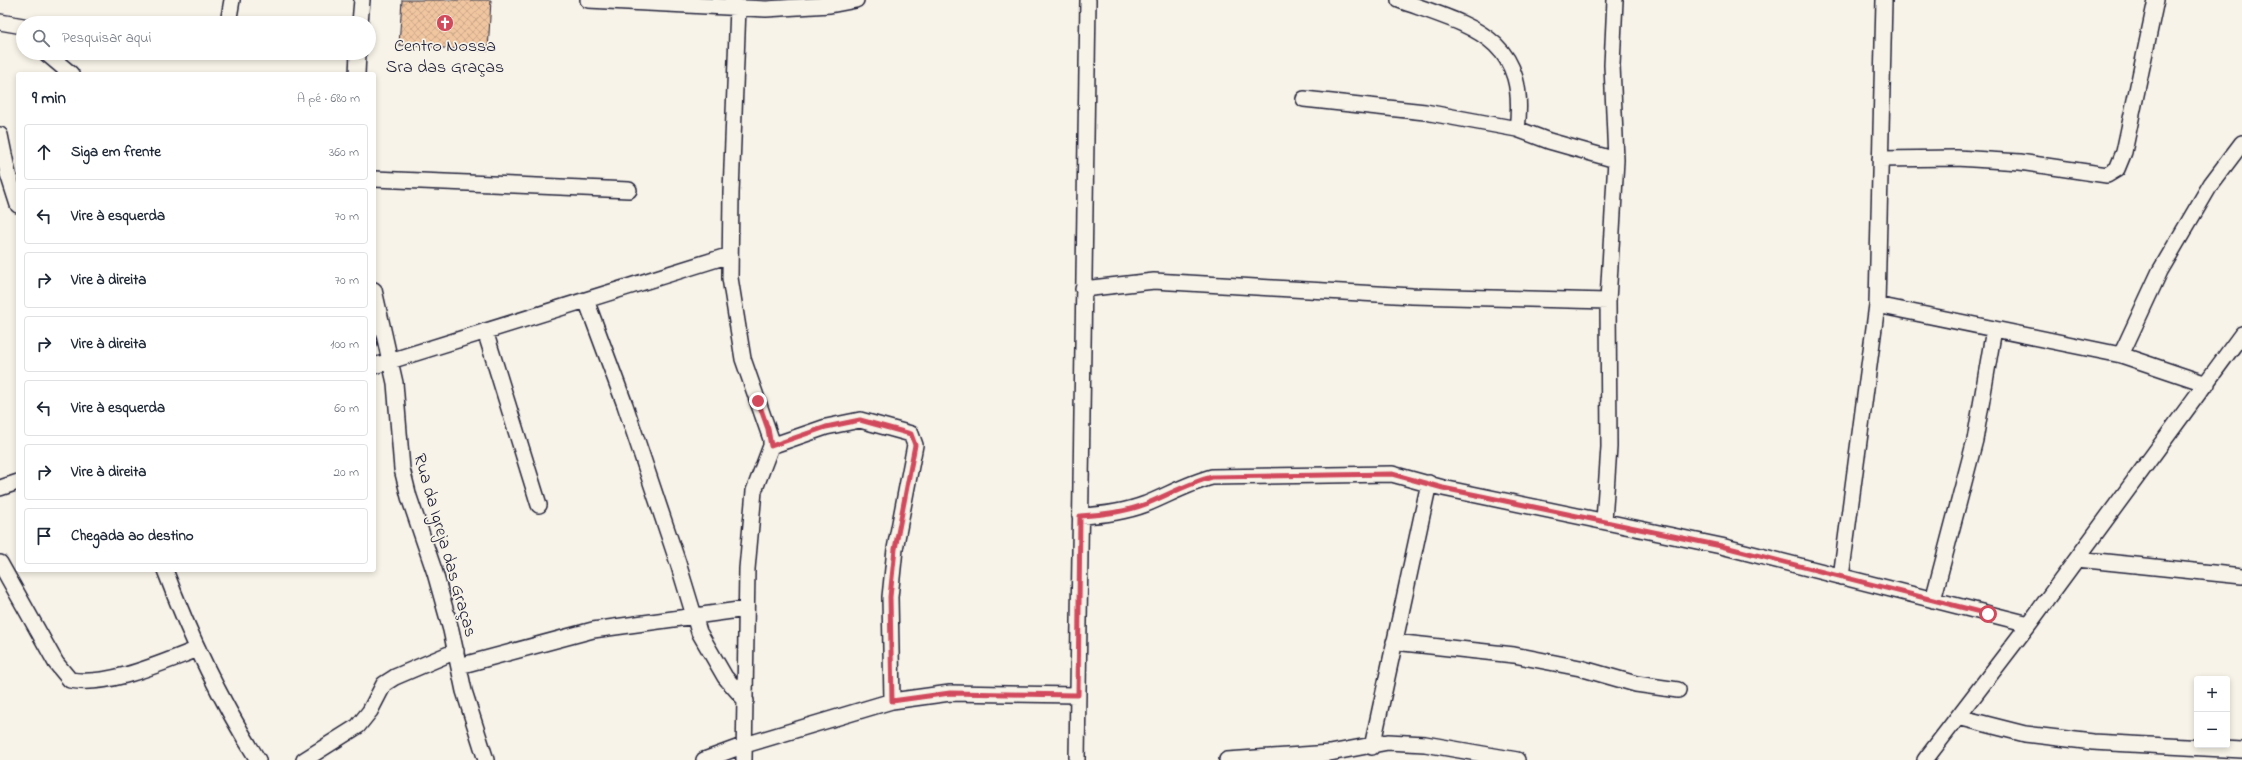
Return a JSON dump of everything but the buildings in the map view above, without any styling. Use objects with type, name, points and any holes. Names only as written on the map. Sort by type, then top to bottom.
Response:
[{"type":"street","points":[[229,16],[232,0]]},
{"type":"street","points":[[361,16],[362,0]]},
{"type":"street","points":[[588,0],[766,9],[830,5],[856,0]]},
{"type":"street","points":[[1083,760],[1077,760],[1088,0]]},
{"type":"street","points":[[1399,0],[1473,27],[1490,38],[1501,50],[1510,64],[1517,84],[1519,98],[1517,129]]},
{"type":"street","points":[[1604,521],[1609,447],[1608,301],[1616,160],[1612,65],[1615,0]]},
{"type":"street","points":[[1841,577],[1877,305],[1884,0]]},
{"type":"street","points":[[1880,158],[1957,158],[2020,162],[2107,175],[2118,169],[2124,152],[2156,0]]},
{"type":"street","points":[[738,7],[731,193],[730,278],[743,359],[768,429],[771,446],[754,491],[747,569],[744,760]]},
{"type":"street","points":[[54,60],[69,72]]},
{"type":"street","points":[[357,72],[358,60]]},
{"type":"street","points":[[1304,99],[1426,112],[1517,129],[1549,141],[1616,160]]},
{"type":"street","points":[[0,135],[8,174],[16,199]]},
{"type":"street","points":[[2121,355],[2160,271],[2211,184],[2242,143]]},
{"type":"street","points":[[376,178],[629,190]]},
{"type":"street","points":[[376,365],[730,255]]},
{"type":"street","points":[[1083,289],[1154,281],[1412,296],[1608,301]]},
{"type":"street","name":"Rua da Igreja das Graças","points":[[376,299],[395,383],[402,469],[435,572],[464,691],[486,760]]},
{"type":"street","points":[[586,300],[625,405],[678,563],[699,632],[709,652],[725,677],[746,701]]},
{"type":"street","points":[[1877,305],[2121,355],[2206,384]]},
{"type":"street","points":[[1933,600],[1974,440],[1994,329]]},
{"type":"street","points":[[485,331],[539,505]]},
{"type":"street","points":[[1925,760],[2029,624],[2242,334]]},
{"type":"street","points":[[771,446],[826,427],[860,420],[911,434],[915,445],[895,549],[890,597],[892,701]]},
{"type":"street","points":[[1080,516],[1100,515],[1127,510],[1212,477],[1373,473],[1392,474],[1721,546],[2029,624]]},
{"type":"street","points":[[0,488],[16,483]]},
{"type":"street","points":[[1372,747],[1429,483]]},
{"type":"street","points":[[2077,559],[2242,576]]},
{"type":"street","points":[[0,563],[56,663],[70,680],[82,682],[110,678],[166,662],[198,649]]},
{"type":"street","points":[[166,572],[184,619],[229,714],[258,760]]},
{"type":"street","points":[[304,760],[358,726],[370,711],[384,684],[395,677],[457,659],[593,630],[746,608]]},
{"type":"street","points":[[1394,642],[1514,655],[1580,668],[1636,684],[1678,690]]},
{"type":"street","points":[[704,760],[745,745],[892,701],[950,693],[1078,695]]},
{"type":"street","points":[[1958,717],[2025,734],[2092,742],[2242,750]]},
{"type":"street","points":[[1227,760],[1330,753],[1372,747],[1388,742],[1425,744],[1517,760]]},
{"type":"place","name":"Centro Nossa Sra das Graças","points":[[445,23]]},
{"type":"route","points":[[758,401],[771,439],[771,446],[807,435],[826,427],[860,420],[898,429],[911,434],[915,445],[895,549],[890,597],[892,701],[950,693],[1078,695],[1080,516],[1100,515],[1133,508],[1212,477],[1373,473],[1392,474],[1416,479],[1443,488],[1560,511],[1721,546],[1988,614]]}]
